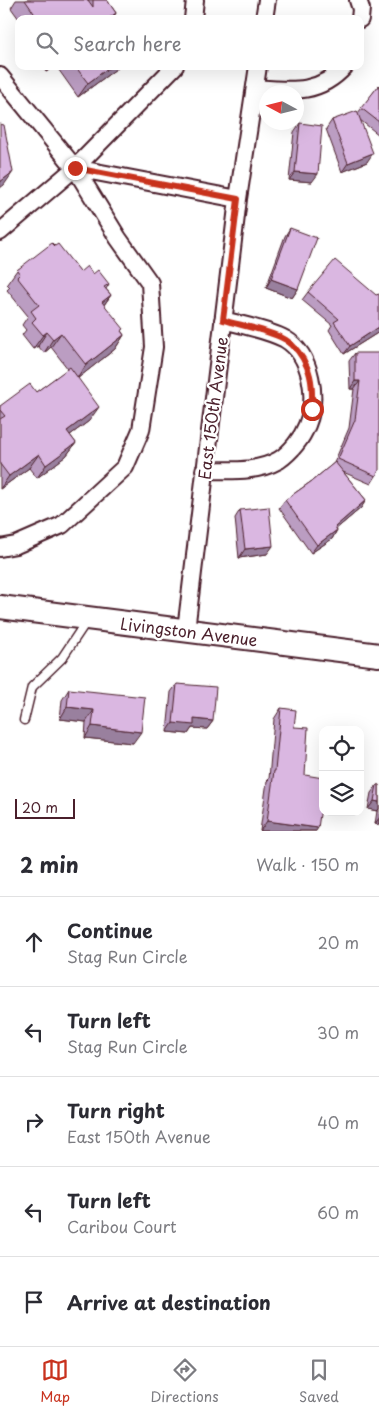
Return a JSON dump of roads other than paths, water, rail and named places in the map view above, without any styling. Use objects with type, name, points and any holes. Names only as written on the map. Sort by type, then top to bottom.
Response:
[{"type":"street","points":[[193,15],[195,0]]},
{"type":"street","points":[[265,15],[267,0]]},
{"type":"street","points":[[358,0],[361,9],[360,15]]},
{"type":"street","points":[[0,232],[75,168],[171,70]]},
{"type":"street","name":"East 150th Avenue","points":[[186,630],[238,199],[257,70]]},
{"type":"street","points":[[255,88],[303,90],[320,86],[338,75],[342,70]]},
{"type":"street","points":[[0,76],[75,168],[118,238],[150,283],[154,347],[140,430],[125,467],[62,526],[16,545],[0,548]]},
{"type":"street","points":[[75,168],[238,199]]},
{"type":"street","points":[[204,470],[246,470],[263,467],[280,459],[295,446],[307,426],[312,409],[312,388],[308,368],[298,351],[285,340],[266,332],[223,320]]},
{"type":"street","name":"Livingston Avenue","points":[[0,607],[379,654]]},
{"type":"lane","points":[[24,720],[32,687],[62,658],[89,618]]}]
